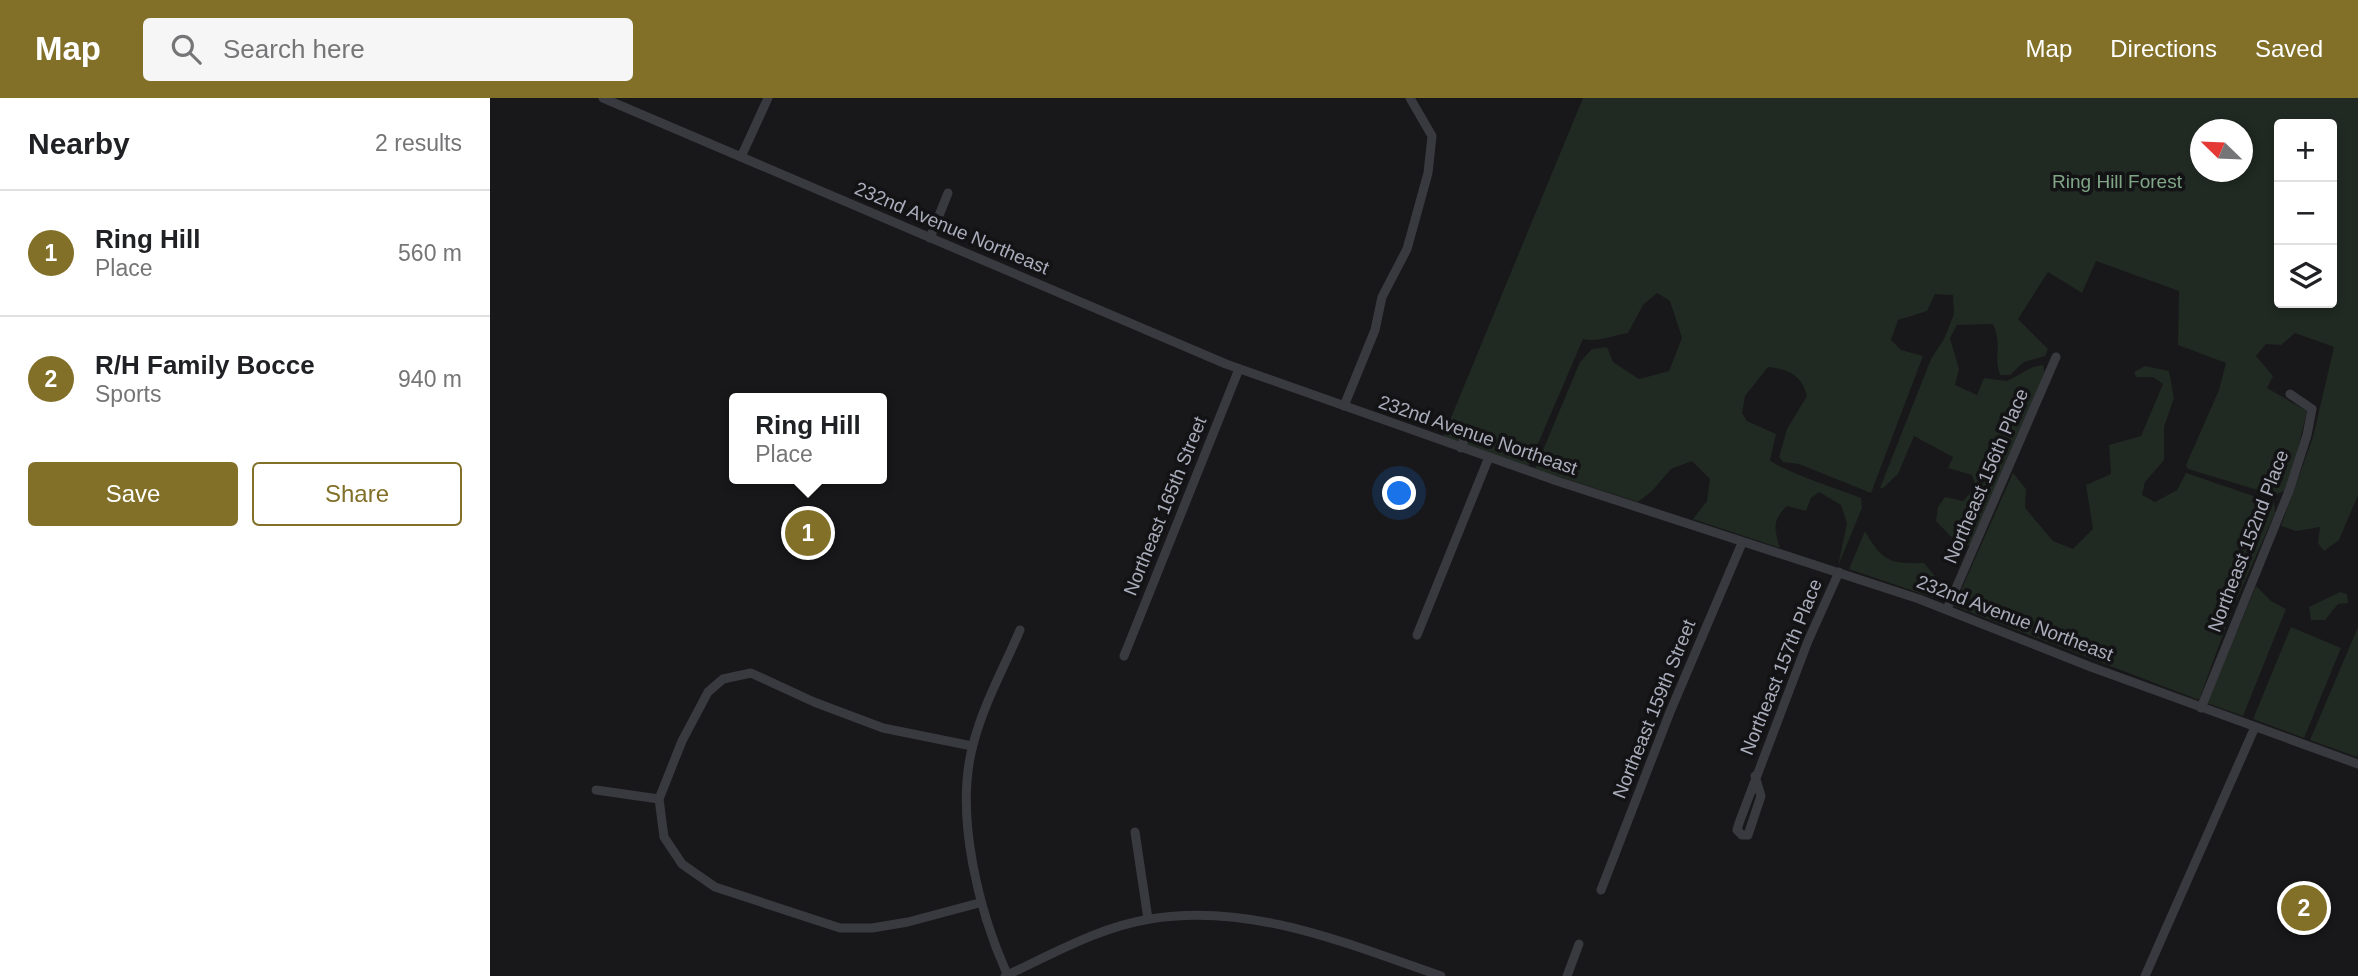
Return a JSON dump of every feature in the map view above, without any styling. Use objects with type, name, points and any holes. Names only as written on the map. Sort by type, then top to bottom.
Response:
[{"type":"street","name":"232nd Avenue Northeast","points":[[603,98],[1239,369],[1461,448],[1947,610],[2200,708],[2358,764]]},
{"type":"street","points":[[741,158],[768,98]]},
{"type":"street","points":[[1344,406],[1375,330],[1382,297],[1407,249],[1427,173],[1432,136],[1410,98]]},
{"type":"street","points":[[930,238],[948,193]]},
{"type":"street","name":"Northeast 156th Place","points":[[1947,610],[2056,357]]},
{"type":"street","name":"Northeast 165th Street","points":[[1124,656],[1239,369]]},
{"type":"street","name":"Northeast 152nd Place","points":[[2200,708],[2277,520],[2307,435],[2312,409],[2290,394]]},
{"type":"street","points":[[1461,448],[1465,437]]},
{"type":"street","points":[[1417,635],[1489,457]]},
{"type":"street","name":"Northeast 159th Street","points":[[1601,890],[1670,712],[1742,543]]},
{"type":"street","name":"Northeast 157th Place","points":[[1755,776],[1761,796],[1748,835],[1742,835],[1737,830],[1755,776],[1808,641],[1839,572]]},
{"type":"street","points":[[1020,630],[972,747],[969,810],[972,861],[979,903],[1007,976],[1093,937],[1148,919],[1193,915],[1239,916],[1291,928],[1441,976]]},
{"type":"street","points":[[972,747],[883,728],[814,702],[751,673],[723,679],[708,692],[682,741],[659,799],[664,837],[682,864],[715,887],[840,928],[872,928],[979,903]]},
{"type":"street","points":[[2145,976],[2255,727]]},
{"type":"street","points":[[596,790],[659,799]]},
{"type":"street","points":[[1135,832],[1148,919]]},
{"type":"street","points":[[1567,976],[1579,944]]},
{"type":"green space","name":"Ring Hill Forest","points":[[1583,98],[2358,98],[2358,495],[2339,540],[2324,551],[2318,543],[2320,527],[2296,531],[2281,526],[2313,437],[2334,347],[2295,333],[2281,345],[2266,344],[2256,356],[2273,376],[2267,388],[2307,411],[2285,491],[2274,495],[2188,469],[2186,465],[2219,390],[2226,363],[2178,345],[2179,291],[2096,261],[2082,293],[2048,272],[2018,319],[2048,349],[2045,356],[2024,362],[2010,375],[2000,375],[1993,324],[1957,325],[1950,338],[1959,369],[1955,385],[1977,395],[1984,378],[2007,381],[2033,367],[2043,365],[2045,374],[1970,546],[1957,543],[1936,521],[1938,507],[1945,497],[1963,501],[1976,487],[1972,475],[1948,468],[1953,457],[1914,436],[1898,474],[1880,488],[1931,359],[1944,339],[1954,314],[1953,295],[1935,294],[1927,311],[1898,320],[1891,340],[1901,350],[1923,356],[1871,493],[1799,464],[1783,462],[1779,457],[1787,429],[1807,396],[1802,383],[1793,374],[1768,367],[1745,396],[1742,413],[1747,421],[1776,434],[1770,460],[1799,475],[1861,498],[1862,508],[1838,566],[1847,523],[1841,505],[1819,492],[1811,498],[1806,511],[1787,506],[1779,516],[1776,530],[1780,548],[1693,519],[1707,501],[1710,479],[1692,461],[1671,469],[1652,491],[1638,502],[1535,469],[1580,362],[1592,349],[1607,347],[1613,362],[1639,379],[1669,371],[1682,338],[1670,301],[1657,293],[1643,305],[1628,333],[1599,339],[1583,339],[1528,467],[1443,437]]},
{"type":"green space","points":[[2145,366],[2169,371],[2174,398],[2164,427],[2164,460],[2145,482],[2142,495],[2155,502],[2177,490],[2186,473],[2274,503],[2275,513],[2232,610],[2199,700],[1954,606],[2013,473],[2026,489],[2025,508],[2053,541],[2073,549],[2093,529],[2086,485],[2111,474],[2109,445],[2141,436],[2163,384],[2153,377],[2136,377],[2134,372]]},
{"type":"green space","points":[[1865,531],[1876,549],[1888,559],[1902,563],[1924,563],[1937,579],[1934,598],[1849,569]]},
{"type":"green space","points":[[2256,586],[2271,601],[2286,609],[2243,716],[2207,703]]},
{"type":"green space","points":[[2340,592],[2347,594],[2348,603],[2338,604],[2325,620],[2311,620],[2309,607]]},
{"type":"green space","points":[[2291,627],[2341,648],[2304,738],[2253,719]]},
{"type":"green space","points":[[2358,627],[2358,754],[2357,757],[2310,740]]},
{"type":"place","name":"Ring Hill","points":[[808,533]]},
{"type":"place","name":"R/H Family Bocce","points":[[2304,908]]}]
